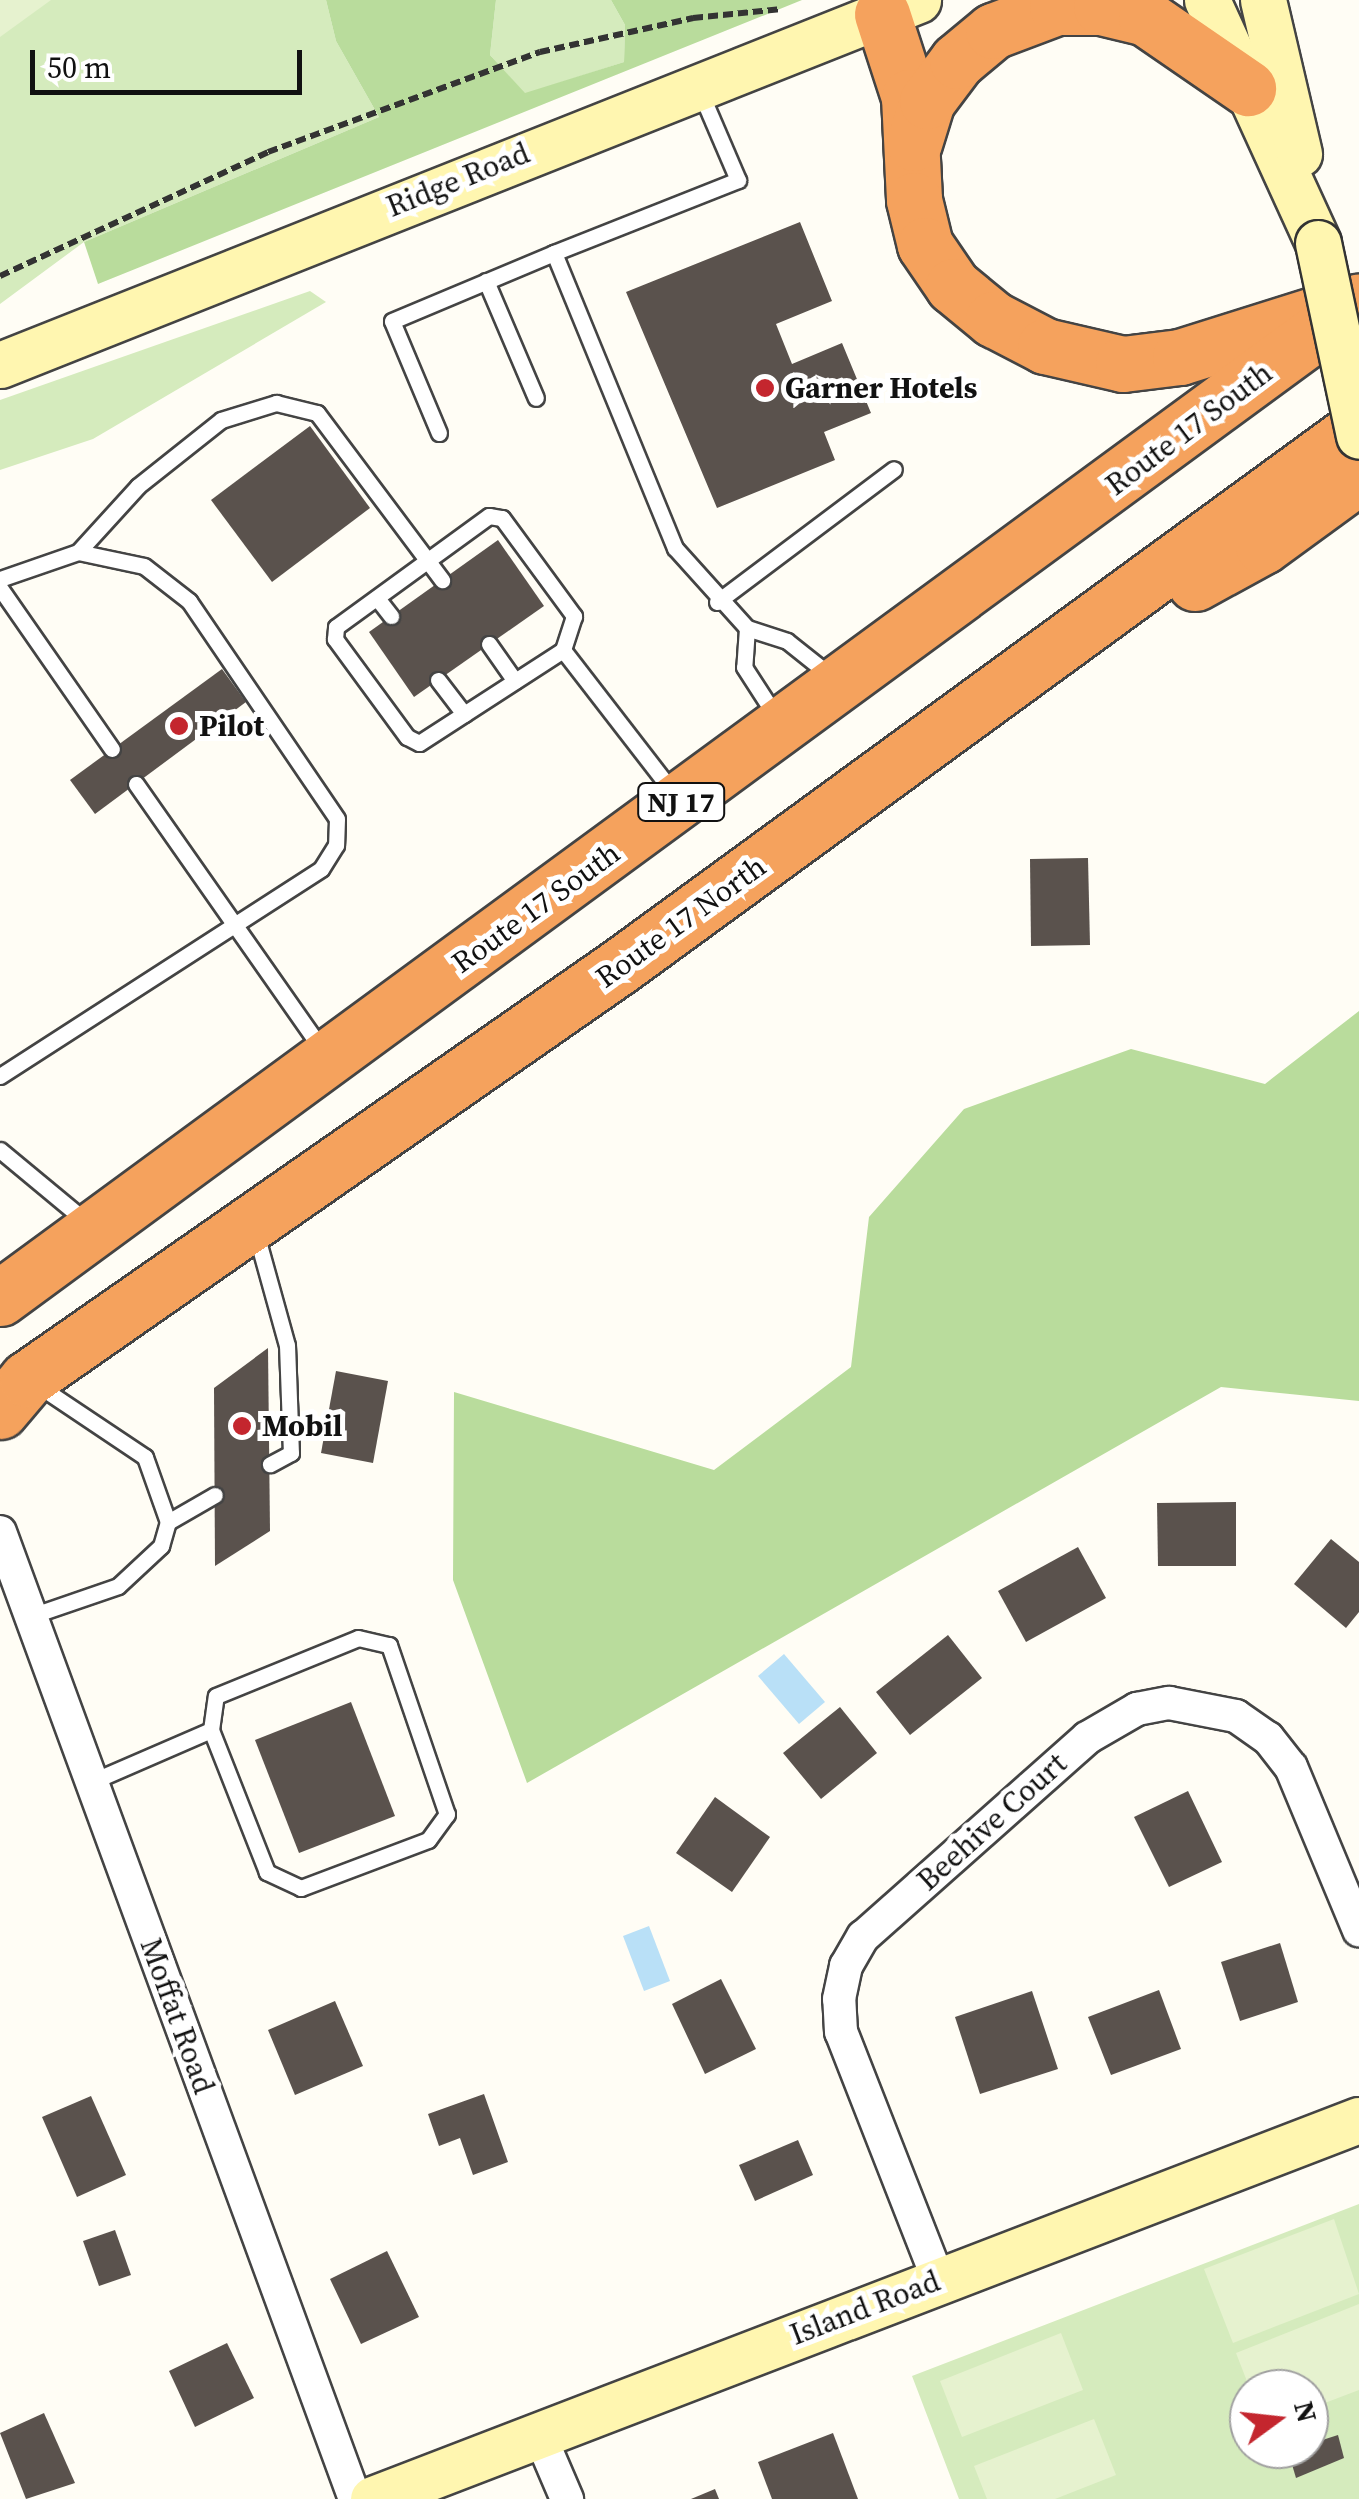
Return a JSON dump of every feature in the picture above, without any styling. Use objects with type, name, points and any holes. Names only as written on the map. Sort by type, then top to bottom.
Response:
[{"type":"highway","points":[[900,7],[918,222],[936,266],[993,319],[1045,346],[1097,361],[1148,364],[1359,301]]},
{"type":"highway","points":[[914,146],[927,101],[957,61],[993,31],[1056,8],[1101,7],[1146,18],[1269,101]]},
{"type":"highway","name":"Route 17 South","points":[[0,1298],[783,728],[1359,301]]},
{"type":"highway","name":"Route 17 North","points":[[14,1395],[252,1220],[620,966],[1359,427]]},
{"type":"highway","points":[[1016,679],[1263,546],[1359,476]]},
{"type":"street","points":[[1207,0],[1269,101],[1318,243],[1359,436]]},
{"type":"street","points":[[1263,0],[1269,101]]},
{"type":"street","points":[[1269,101],[1280,0]]},
{"type":"street","name":"Ridge Road","points":[[0,365],[900,7]]},
{"type":"street","name":"Moffat Road","points":[[0,1532],[17,1600],[92,1782],[355,2499]]},
{"type":"street","name":"Beehive Court","points":[[938,2280],[841,2032],[846,1966],[863,1937],[1087,1738],[1137,1708],[1169,1703],[1236,1716],[1268,1738],[1291,1768],[1359,1930]]},
{"type":"street","name":"Island Road","points":[[373,2499],[1359,2120]]},
{"type":"street","points":[[540,2436],[567,2499]]},
{"type":"lane","points":[[438,432],[392,321],[738,180],[698,85]]},
{"type":"lane","points":[[554,253],[675,548],[716,602],[747,628],[787,642],[842,684]]},
{"type":"lane","points":[[486,281],[536,398]]},
{"type":"lane","points":[[0,579],[78,552],[138,486],[221,420],[276,403],[317,413],[442,580]]},
{"type":"lane","points":[[716,602],[894,469]]},
{"type":"lane","points":[[489,516],[502,518],[574,616],[563,650],[419,743],[407,737],[335,639],[336,627],[428,560],[489,516]]},
{"type":"lane","points":[[0,1076],[321,869],[336,845],[337,819],[189,601],[144,566],[78,552]]},
{"type":"lane","points":[[0,588],[112,749]]},
{"type":"lane","points":[[377,598],[391,616]]},
{"type":"lane","points":[[747,628],[744,667],[783,728]]},
{"type":"lane","points":[[489,644],[515,680]]},
{"type":"lane","points":[[563,650],[680,802]]},
{"type":"lane","points":[[438,680],[464,714]]},
{"type":"lane","points":[[136,784],[328,1058]]},
{"type":"lane","points":[[0,1150],[95,1228]]},
{"type":"lane","points":[[252,1220],[287,1345],[291,1453],[270,1464]]},
{"type":"lane","points":[[14,1395],[145,1457],[168,1522],[161,1546],[118,1586],[17,1600]]},
{"type":"lane","points":[[168,1522],[214,1495]]},
{"type":"lane","points":[[358,1638],[389,1645],[447,1814],[428,1840],[301,1888],[268,1872],[211,1730],[216,1696],[358,1638]]},
{"type":"lane","points":[[92,1782],[211,1730]]},
{"type":"path","points":[[0,276],[268,152],[540,52],[693,18],[797,8]]},
{"type":"green space","points":[[0,0],[326,0],[336,41],[379,117],[84,242],[0,304]]},
{"type":"green space","points":[[0,0],[51,0],[0,37]]},
{"type":"green space","points":[[326,0],[496,0],[490,55],[525,93],[624,62],[625,25],[611,0],[802,0],[98,284],[84,242],[379,117],[336,41]]},
{"type":"green space","points":[[496,0],[611,0],[625,25],[624,62],[525,94],[490,55]]},
{"type":"green space","points":[[310,291],[326,302],[93,439],[0,470],[0,400]]},
{"type":"green space","points":[[1359,1011],[1359,1401],[1221,1387],[527,1783],[453,1580],[454,1392],[714,1470],[851,1367],[869,1217],[964,1109],[1131,1049],[1265,1084]]},
{"type":"green space","points":[[1359,2204],[1359,2499],[959,2499],[912,2376]]},
{"type":"green space","points":[[1334,2219],[1359,2294],[1233,2343],[1204,2269]]},
{"type":"green space","points":[[1359,2304],[1359,2390],[1329,2401],[1329,2369],[1242,2369],[1236,2353]]},
{"type":"green space","points":[[1061,2333],[1083,2390],[962,2437],[940,2381]]},
{"type":"green space","points":[[1094,2419],[1116,2475],[1055,2499],[987,2499],[974,2466]]},
{"type":"water","points":[[784,1654],[825,1702],[799,1724],[758,1676]]},
{"type":"water","points":[[649,1926],[670,1981],[644,1991],[623,1936]]},
{"type":"building","name":"Garner Hotels","points":[[800,222],[832,301],[776,324],[792,364],[842,343],[871,413],[824,432],[835,460],[717,508],[626,292]]},
{"type":"building","points":[[310,426],[370,508],[272,582],[211,500]]},
{"type":"building","points":[[498,540],[544,606],[414,697],[369,632]]},
{"type":"building","points":[[222,669],[246,702],[95,814],[70,780]]},
{"type":"building","points":[[1088,858],[1090,945],[1031,946],[1030,859]]},
{"type":"building","name":"Mobil","points":[[268,1348],[270,1531],[215,1566],[214,1388]]},
{"type":"building","points":[[336,1371],[388,1381],[373,1463],[321,1453]]},
{"type":"building","points":[[1236,1502],[1236,1566],[1158,1566],[1157,1503]]},
{"type":"building","points":[[1331,1539],[1359,1562],[1359,1612],[1346,1628],[1294,1584]]},
{"type":"building","points":[[1078,1547],[1106,1598],[1026,1642],[998,1591]]},
{"type":"building","points":[[948,1635],[982,1678],[910,1735],[876,1692]]},
{"type":"building","points":[[351,1702],[395,1816],[299,1853],[255,1740]]},
{"type":"building","points":[[840,1707],[877,1753],[821,1799],[783,1753]]},
{"type":"building","points":[[1188,1791],[1222,1862],[1169,1887],[1134,1817]]},
{"type":"building","points":[[715,1797],[770,1837],[732,1892],[676,1853]]},
{"type":"building","points":[[1280,1943],[1298,2002],[1240,2021],[1221,1962]]},
{"type":"building","points":[[721,1979],[756,2049],[705,2074],[672,2004]]},
{"type":"building","points":[[1159,1990],[1181,2049],[1111,2075],[1088,2017]]},
{"type":"building","points":[[1032,1991],[1058,2069],[980,2094],[955,2017]]},
{"type":"building","points":[[335,2001],[363,2066],[295,2095],[268,2030]]},
{"type":"building","points":[[484,2094],[508,2162],[473,2175],[460,2138],[439,2146],[428,2114]]},
{"type":"building","points":[[91,2096],[126,2175],[77,2197],[42,2117]]},
{"type":"building","points":[[798,2140],[813,2175],[755,2201],[739,2165]]},
{"type":"building","points":[[115,2230],[131,2275],[99,2286],[83,2241]]},
{"type":"building","points":[[387,2251],[419,2317],[361,2344],[330,2279]]},
{"type":"building","points":[[227,2343],[254,2398],[195,2427],[169,2371]]},
{"type":"building","points":[[44,2413],[75,2483],[26,2499],[0,2433]]},
{"type":"building","points":[[833,2433],[858,2499],[772,2499],[758,2462]]},
{"type":"building","points":[[1338,2435],[1344,2458],[1329,2464],[1329,2438]]},
{"type":"building","points":[[1293,2469],[1318,2469],[1296,2478]]},
{"type":"building","points":[[715,2489],[719,2499],[691,2499]]},
{"type":"place","name":"Garner Hotels","points":[[765,388]]},
{"type":"place","name":"Pilot","points":[[179,726]]},
{"type":"place","name":"Mobil","points":[[242,1426]]}]
